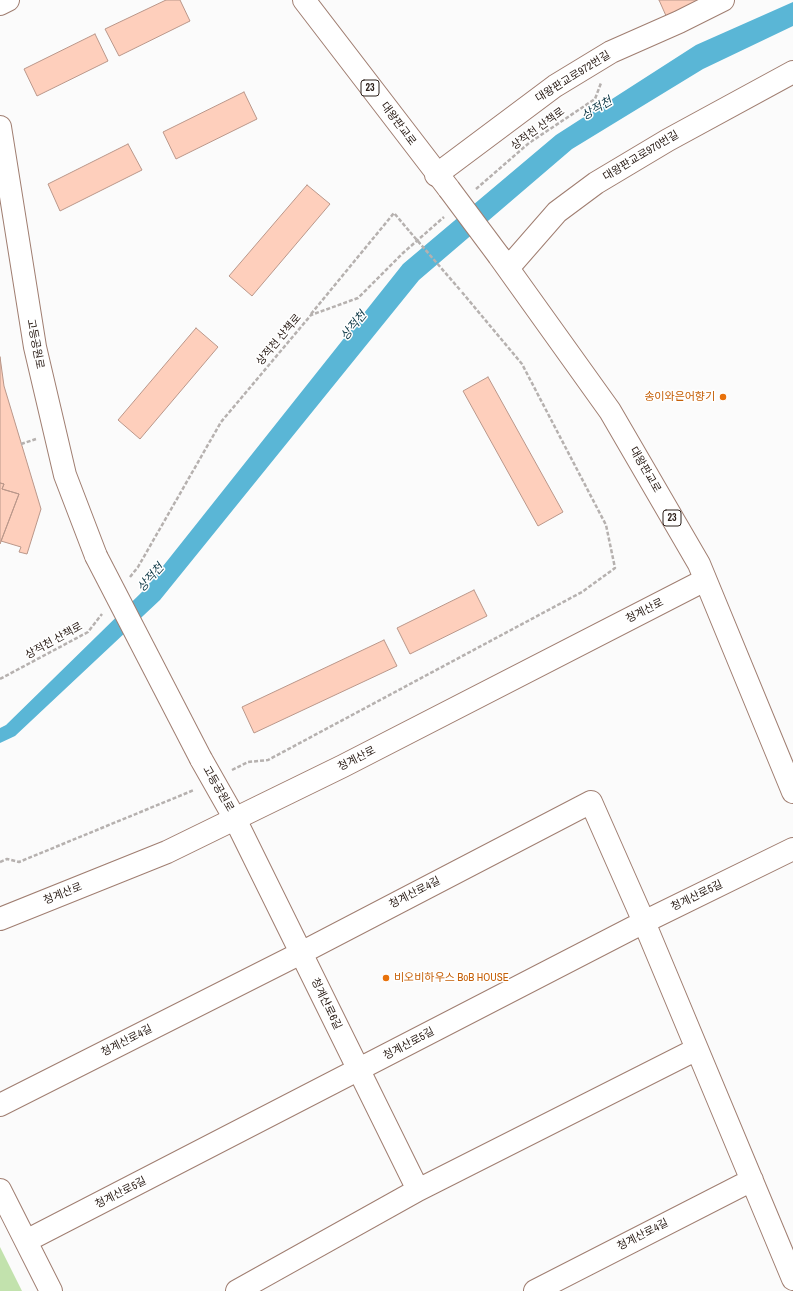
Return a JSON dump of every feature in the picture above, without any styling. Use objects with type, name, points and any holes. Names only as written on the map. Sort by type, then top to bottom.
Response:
[{"type":"street","points":[[0,4],[8,0]]},
{"type":"street","name":"대왕판교로","points":[[304,0],[443,182]]},
{"type":"street","name":"대왕판교로972번길","points":[[443,182],[555,86],[611,52],[679,22],[723,0]]},
{"type":"street","name":"대왕판교로970번길","points":[[504,262],[558,212],[596,183],[668,140],[793,72]]},
{"type":"street","name":"고등공원로","points":[[0,127],[35,347],[65,475],[96,556],[212,780],[235,819]]},
{"type":"street","name":"23","points":[[443,182],[504,262]]},
{"type":"street","name":"대왕판교로","points":[[504,262],[610,411],[699,564],[793,791]]},
{"type":"street","name":"청계산로","points":[[0,919],[168,852],[350,762],[705,580]]},
{"type":"street","name":"청계산로4길","points":[[0,1105],[301,953],[591,802],[644,922],[793,1279]]},
{"type":"street","name":"청계산로6길","points":[[235,819],[418,1190]]},
{"type":"street","name":"청계산로5길","points":[[26,1241],[359,1071],[644,922],[793,849]]},
{"type":"street","points":[[237,1291],[418,1190],[697,1049]]},
{"type":"street","name":"청계산로4길","points":[[535,1291],[752,1180]]},
{"type":"street","points":[[0,1190],[51,1291]]},
{"type":"path","name":"상적천 산책로","points":[[475,190],[529,143],[595,99],[611,52]]},
{"type":"path","points":[[0,862],[7,859],[19,862],[189,793],[248,762],[268,760],[582,592],[614,568],[606,524],[522,364],[394,214],[311,315]]},
{"type":"path","name":"상적천 산책로","points":[[129,579],[138,567],[221,422],[311,315],[358,298],[403,254],[445,217]]},
{"type":"path","name":"상적천 산책로","points":[[0,679],[88,632],[106,608]]},
{"type":"green space","points":[[0,1247],[22,1291],[0,1291]]},
{"type":"water","name":"상적천","points":[[793,2],[793,26],[703,69],[572,149],[419,280],[160,600],[15,736],[0,743],[0,728],[6,725],[144,590],[403,264],[556,135],[696,45]]},
{"type":"building","points":[[166,0],[180,0],[190,21],[119,56],[105,29]]},
{"type":"building","points":[[659,0],[705,0],[667,18]]},
{"type":"building","points":[[95,34],[108,61],[37,96],[24,69]]},
{"type":"building","points":[[244,92],[257,119],[176,159],[163,132]]},
{"type":"building","points":[[128,144],[142,170],[60,211],[48,184]]},
{"type":"building","points":[[307,185],[330,204],[252,296],[229,276]]},
{"type":"building","points":[[196,328],[218,347],[140,439],[118,420]]},
{"type":"building","points":[[0,357],[4,386],[41,509],[27,554],[19,552],[21,547],[1,541],[19,494],[2,489],[4,484],[0,483]]},
{"type":"building","points":[[488,377],[563,512],[538,526],[463,391]]},
{"type":"building","points":[[0,483],[4,484],[2,489],[19,494],[0,544]]},
{"type":"building","points":[[474,590],[487,616],[410,654],[397,628]]},
{"type":"building","points":[[384,640],[397,666],[254,733],[242,707]]},
{"type":"place","name":"송이와은어향기","points":[[723,397]]},
{"type":"place","name":"비오비하우스 BoB HOUSE","points":[[386,978]]}]
